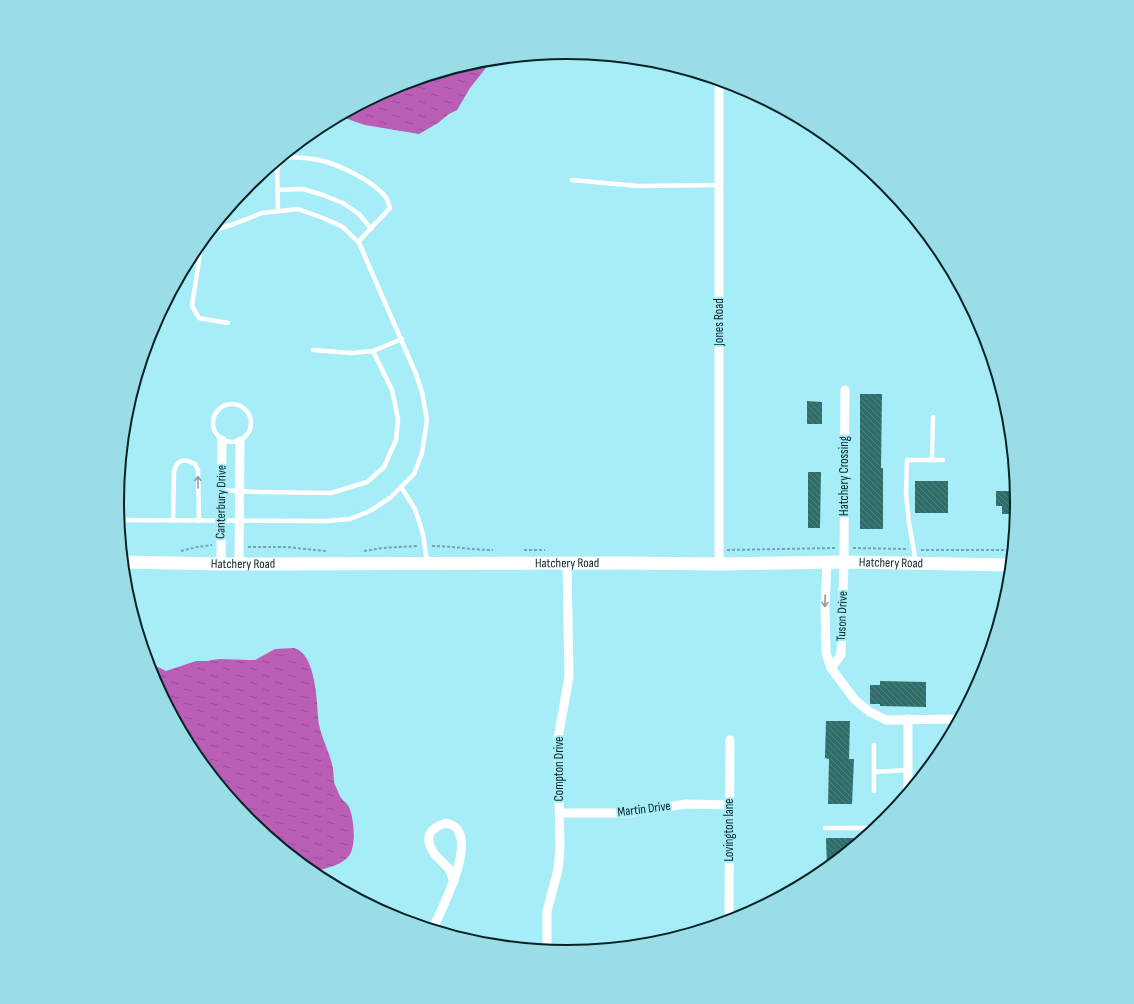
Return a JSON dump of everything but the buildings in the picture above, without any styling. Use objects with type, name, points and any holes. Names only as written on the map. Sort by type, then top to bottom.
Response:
[{"type":"street","name":"Jones Road","points":[[719,87],[720,564]]},
{"type":"street","name":"Hatchery Crossing","points":[[844,562],[845,390]]},
{"type":"street","name":"Canterbury Drive","points":[[221,564],[222,440]]},
{"type":"street","name":"Canterbury Drive","points":[[239,564],[240,441]]},
{"type":"street","name":"Hatchery Road","points":[[128,562],[221,564],[720,564],[844,562],[1005,565]]},
{"type":"street","name":"Tuson Drive","points":[[827,562],[825,606],[826,653],[831,668],[855,700],[870,712],[886,720],[954,718]]},
{"type":"street","name":"Tuson Drive","points":[[831,668],[841,655],[844,562]]},
{"type":"street","name":"Compton Drive","points":[[547,944],[547,911],[558,870],[560,848],[558,738],[569,677],[567,563]]},
{"type":"street","points":[[908,719],[908,784]]},
{"type":"street","name":"Lovington lane","points":[[729,914],[730,740]]},
{"type":"street","name":"Martin Drive","points":[[559,813],[627,813],[686,804],[730,805]]},
{"type":"street","points":[[435,924],[454,881],[462,848],[461,837],[456,827],[446,822],[436,826],[430,834],[430,845],[434,853],[450,871],[454,881]]},
{"type":"lane","points":[[289,157],[297,157],[326,162],[356,175],[372,185],[387,199],[390,208],[358,242]]},
{"type":"lane","points":[[278,166],[277,171],[278,211]]},
{"type":"lane","points":[[572,180],[638,186],[719,185]]},
{"type":"lane","points":[[277,190],[303,189],[343,203],[359,214],[371,228]]},
{"type":"lane","points":[[125,520],[327,521],[350,519],[370,511],[390,498],[414,474],[422,452],[427,420],[422,392],[402,339],[358,242],[343,227],[298,209],[262,213],[218,229]]},
{"type":"lane","points":[[200,255],[192,306],[199,318],[228,324]]},
{"type":"lane","points":[[313,350],[352,353],[373,351],[402,339]]},
{"type":"lane","points":[[221,490],[331,493],[366,482],[384,467],[396,440],[398,419],[392,390],[373,351]]},
{"type":"lane","points":[[232,404],[241,406],[248,412],[251,420],[251,428],[246,436],[240,441],[231,443],[222,440],[216,435],[212,427],[213,418],[217,410],[224,405],[232,404]]},
{"type":"lane","points":[[932,460],[933,417]]},
{"type":"lane","points":[[174,521],[174,472],[176,465],[181,460],[188,460],[195,464],[198,470],[199,521]]},
{"type":"lane","points":[[916,563],[906,493],[907,460],[943,460]]},
{"type":"lane","points":[[401,487],[415,509],[423,534],[428,564]]},
{"type":"lane","points":[[874,746],[874,791]]},
{"type":"lane","points":[[874,772],[908,770]]},
{"type":"lane","points":[[825,828],[866,828]]},
{"type":"path","points":[[175,551],[197,547],[221,546]]},
{"type":"path","points":[[239,546],[287,547],[327,551]]},
{"type":"path","points":[[361,552],[382,548],[425,546],[451,546],[469,549],[499,550]]},
{"type":"path","points":[[720,550],[844,548],[1007,550]]},
{"type":"path","points":[[521,550],[550,550]]},
{"type":"water","points":[[487,67],[470,88],[457,110],[419,134],[365,125],[346,118],[397,93],[452,74]]},
{"type":"water","points":[[294,648],[301,652],[311,667],[316,689],[319,724],[322,737],[332,762],[334,783],[341,798],[347,804],[351,812],[354,840],[351,853],[340,863],[320,870],[275,835],[234,794],[216,772],[183,723],[156,666],[166,671],[196,661],[219,659],[255,660],[275,649]]}]
